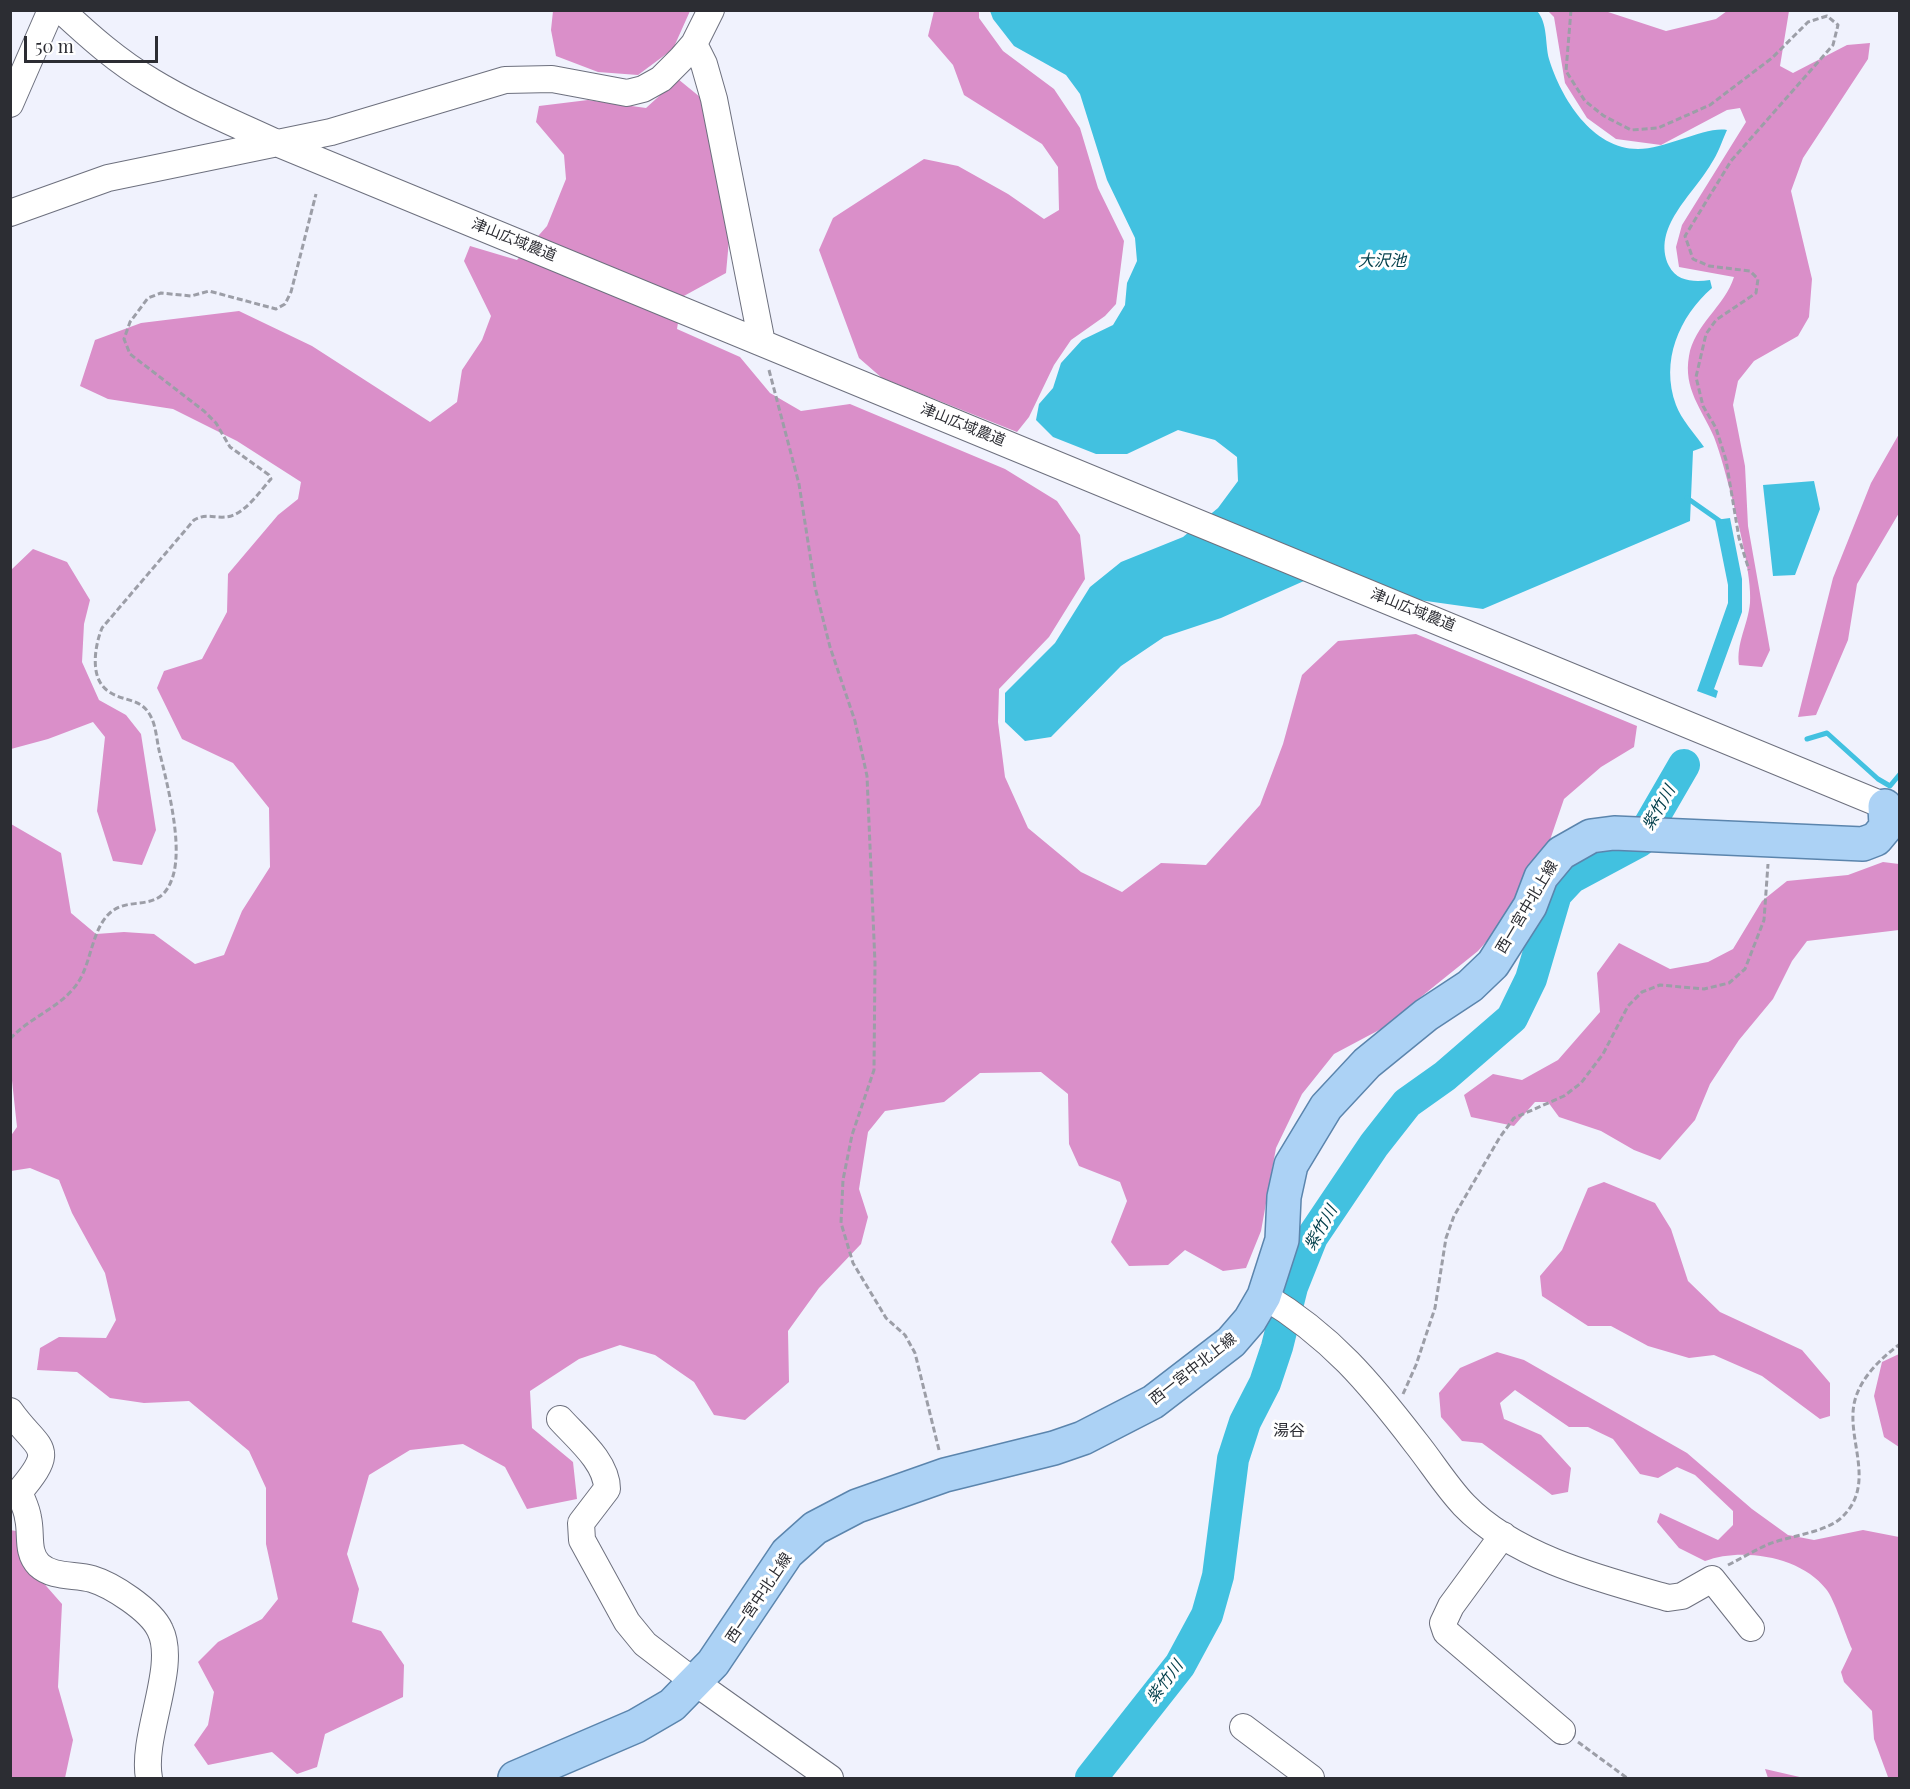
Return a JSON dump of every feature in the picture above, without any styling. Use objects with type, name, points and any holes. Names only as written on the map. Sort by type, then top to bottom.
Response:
[{"type":"main road","points":[[1863,844],[1876,839],[1886,827],[1892,809]]},
{"type":"main road","name":"西一宮中北上線","points":[[515,1779],[636,1726],[672,1705],[696,1683],[732,1637],[788,1553],[815,1528],[857,1506],[945,1475],[1054,1448],[1083,1438],[1153,1402],[1232,1342],[1250,1320],[1281,1307],[1281,1240],[1284,1197],[1291,1165],[1326,1107],[1346,1083],[1396,1038],[1480,977],[1493,964],[1521,920],[1541,877],[1560,853],[1591,837],[1643,833],[1899,847]]},
{"type":"street","points":[[10,104],[51,10]]},
{"type":"street","name":"津山広域農道","points":[[61,10],[98,44],[150,81],[279,144],[1892,809]]},
{"type":"street","points":[[10,213],[108,178],[331,132],[505,80],[552,79],[627,93],[643,89],[661,79],[694,44],[711,10]]},
{"type":"street","points":[[694,44],[704,64],[714,99],[762,343]]},
{"type":"street","points":[[217,154],[227,148],[230,140],[226,120]]},
{"type":"street","points":[[331,132],[326,141],[326,150],[333,166]]},
{"type":"street","points":[[1281,1307],[1347,1358],[1390,1409],[1463,1504],[1503,1535],[1559,1564],[1668,1598],[1682,1596],[1712,1579],[1751,1629]]},
{"type":"street","points":[[10,1411],[38,1441],[41,1449],[41,1461],[15,1495],[28,1517],[31,1552],[40,1566],[55,1574],[91,1579],[114,1589],[141,1608],[160,1629],[165,1646],[163,1672],[151,1731],[149,1779]]},
{"type":"street","points":[[560,1419],[602,1468],[607,1481],[607,1489],[581,1523],[582,1540],[627,1622],[645,1644],[830,1779]]},
{"type":"street","points":[[1503,1535],[1451,1606],[1443,1623],[1446,1632],[1562,1731]]},
{"type":"street","points":[[1243,1727],[1311,1778]]},
{"type":"path","points":[[1571,10],[1566,71],[1585,102],[1604,116],[1631,130],[1658,128],[1710,105],[1773,58],[1808,21],[1827,16],[1838,25],[1833,45],[1731,161],[1685,236],[1693,259],[1709,266],[1750,271],[1758,279],[1756,293],[1716,320],[1706,334],[1696,377],[1703,406],[1716,428],[1726,460],[1739,538],[1749,570]]},
{"type":"path","points":[[10,1039],[18,1030],[64,1000],[78,983],[103,919],[116,908],[147,903],[163,894],[174,875],[176,834],[152,719],[138,702],[108,691],[99,680],[94,647],[102,628],[194,520],[204,514],[231,516],[243,508],[271,479],[269,475],[230,447],[216,423],[204,411],[130,354],[124,339],[130,322],[148,298],[161,293],[192,296],[209,291],[276,309],[285,304],[291,292],[316,194]]},
{"type":"path","points":[[762,343],[799,484],[815,587],[830,647],[855,721],[867,776],[875,963],[874,1070],[843,1180],[841,1222],[853,1263],[886,1318],[905,1335],[915,1353],[945,1475]]},
{"type":"path","points":[[1390,1409],[1406,1390],[1435,1308],[1446,1238],[1454,1216],[1500,1137],[1514,1118],[1546,1106],[1581,1083],[1603,1054],[1628,1006],[1642,992],[1660,985],[1704,989],[1729,983],[1745,969],[1764,920],[1769,840]]},
{"type":"path","points":[[1712,1579],[1720,1569],[1768,1545],[1803,1532],[1826,1528],[1843,1517],[1852,1502],[1860,1479],[1854,1406],[1860,1387],[1876,1364],[1899,1344]]},
{"type":"path","points":[[1562,1731],[1627,1779]]},
{"type":"shaded area","points":[[553,11],[690,11],[673,49],[638,75],[598,72],[556,56],[551,30]]},
{"type":"shaded area","points":[[934,11],[979,11],[979,18],[1003,51],[1054,89],[1080,128],[1098,188],[1124,241],[1116,304],[1105,316],[1071,340],[1054,365],[1029,417],[1017,432],[882,378],[859,358],[819,250],[833,218],[924,159],[958,166],[1008,194],[1044,219],[1059,210],[1058,167],[1042,144],[964,95],[953,65],[928,36]]},
{"type":"shaded area","points":[[1548,11],[1605,11],[1666,31],[1716,19],[1727,11],[1789,11],[1780,66],[1793,73],[1847,45],[1870,43],[1868,59],[1803,158],[1791,191],[1812,279],[1809,317],[1798,336],[1754,361],[1738,381],[1733,405],[1745,466],[1748,526],[1770,650],[1762,667],[1739,665],[1739,649],[1750,603],[1747,564],[1721,458],[1714,437],[1691,389],[1688,368],[1692,345],[1697,335],[1724,297],[1734,277],[1679,267],[1676,247],[1682,225],[1746,122],[1740,108],[1727,110],[1661,145],[1616,139],[1587,118],[1565,83],[1554,17]]},
{"type":"shaded area","points":[[678,79],[700,97],[729,240],[726,273],[682,297],[677,329],[740,357],[770,393],[801,411],[850,404],[1005,469],[1057,501],[1080,535],[1085,579],[1049,637],[999,689],[998,722],[1005,777],[1028,828],[1081,872],[1122,892],[1161,863],[1206,865],[1260,805],[1283,744],[1302,675],[1338,641],[1416,634],[1637,726],[1634,747],[1601,767],[1564,799],[1550,840],[1509,916],[1478,951],[1381,1029],[1334,1054],[1302,1094],[1276,1148],[1261,1231],[1246,1268],[1223,1271],[1185,1250],[1168,1265],[1129,1266],[1111,1242],[1127,1201],[1120,1182],[1079,1166],[1069,1144],[1068,1094],[1041,1072],[980,1073],[944,1102],[885,1111],[868,1132],[859,1189],[868,1217],[861,1244],[819,1288],[788,1331],[789,1382],[745,1420],[714,1415],[694,1382],[655,1355],[620,1345],[579,1359],[530,1391],[532,1428],[573,1462],[577,1499],[527,1509],[505,1467],[463,1444],[410,1450],[369,1475],[347,1554],[359,1589],[352,1622],[381,1631],[404,1665],[403,1697],[325,1734],[317,1767],[297,1774],[272,1752],[208,1765],[194,1745],[208,1725],[214,1692],[198,1662],[218,1642],[262,1619],[278,1599],[266,1544],[266,1488],[249,1451],[189,1401],[144,1403],[110,1398],[77,1372],[37,1370],[40,1348],[59,1337],[106,1338],[116,1320],[105,1273],[72,1213],[59,1180],[30,1168],[11,1171],[10,1137],[17,1127],[10,1062],[11,824],[61,853],[71,913],[96,934],[124,932],[154,934],[195,964],[224,955],[242,911],[270,867],[269,808],[233,763],[182,739],[157,688],[164,671],[202,659],[227,612],[228,574],[278,515],[298,499],[301,482],[237,441],[173,409],[108,399],[80,386],[95,340],[141,323],[239,311],[312,346],[430,422],[457,402],[462,370],[482,340],[491,316],[464,261],[470,246],[517,260],[547,226],[566,179],[564,155],[536,122],[539,106],[588,100],[646,108]]},
{"type":"shaded area","points":[[1899,434],[1899,513],[1857,584],[1848,640],[1816,715],[1798,717],[1833,578],[1871,483]]},
{"type":"shaded area","points":[[33,549],[67,562],[90,600],[84,624],[82,662],[99,700],[126,715],[141,734],[156,830],[142,865],[113,861],[97,811],[105,737],[93,722],[48,739],[11,749],[11,570]]},
{"type":"shaded area","points":[[1883,862],[1899,864],[1899,930],[1807,941],[1792,961],[1773,999],[1739,1040],[1710,1084],[1695,1120],[1660,1160],[1634,1150],[1601,1131],[1559,1117],[1548,1102],[1535,1102],[1514,1126],[1471,1117],[1464,1095],[1493,1074],[1522,1080],[1558,1060],[1600,1012],[1597,973],[1619,943],[1670,969],[1708,962],[1733,949],[1762,901],[1787,881],[1848,875]]},
{"type":"shaded area","points":[[1604,1182],[1655,1203],[1671,1229],[1688,1281],[1720,1312],[1802,1350],[1830,1383],[1830,1416],[1820,1419],[1762,1376],[1714,1355],[1689,1358],[1648,1346],[1611,1326],[1588,1326],[1542,1296],[1540,1276],[1562,1250],[1588,1188]]},
{"type":"shaded area","points":[[1497,1352],[1524,1360],[1687,1453],[1752,1509],[1788,1535],[1814,1540],[1863,1530],[1899,1537],[1899,1778],[1888,1777],[1874,1739],[1872,1711],[1844,1682],[1841,1672],[1852,1649],[1826,1589],[1802,1569],[1770,1557],[1736,1555],[1705,1561],[1679,1548],[1657,1522],[1660,1513],[1718,1540],[1733,1525],[1733,1511],[1695,1475],[1677,1467],[1658,1478],[1640,1474],[1613,1439],[1588,1427],[1569,1427],[1515,1390],[1500,1403],[1504,1419],[1541,1435],[1571,1468],[1568,1492],[1552,1495],[1482,1443],[1462,1441],[1441,1417],[1439,1393],[1460,1368]]},
{"type":"shaded area","points":[[1899,1354],[1899,1447],[1884,1437],[1874,1396],[1882,1362]]},
{"type":"shaded area","points":[[10,1530],[16,1531],[26,1563],[62,1604],[58,1687],[73,1740],[65,1778],[11,1778]]},
{"type":"shaded area","points":[[1765,1769],[1804,1778],[1768,1778]]},
{"type":"water","name":"大沢池","points":[[990,11],[1537,11],[1545,28],[1549,59],[1554,74],[1570,105],[1593,131],[1606,140],[1621,147],[1638,149],[1661,145],[1708,131],[1727,130],[1718,152],[1676,212],[1665,238],[1665,252],[1672,271],[1687,280],[1710,280],[1712,288],[1690,312],[1682,326],[1672,356],[1670,372],[1678,410],[1704,447],[1693,451],[1690,521],[1483,609],[1412,599],[1333,568],[1221,618],[1164,637],[1121,666],[1051,737],[1025,741],[1005,722],[1005,693],[1055,643],[1090,587],[1121,562],[1183,537],[1218,508],[1238,481],[1237,457],[1215,440],[1178,430],[1127,454],[1096,454],[1053,437],[1036,420],[1039,404],[1053,388],[1061,363],[1082,340],[1113,325],[1125,305],[1127,283],[1137,261],[1135,238],[1107,180],[1080,94],[1066,75],[1014,46],[993,19]]},
{"type":"water","points":[[1814,481],[1820,509],[1795,575],[1773,576],[1763,485]]},
{"type":"water","points":[[1730,518],[1742,579],[1742,612],[1714,689],[1718,691],[1716,698],[1697,691],[1728,603],[1728,585],[1715,520]]},
{"type":"waterway","points":[[1687,498],[1724,524]]},
{"type":"waterway","points":[[1807,739],[1827,733],[1878,779],[1890,786],[1900,774]]},
{"type":"waterway","name":"紫竹川","points":[[1091,1778],[1180,1665],[1207,1615],[1218,1576],[1233,1459],[1245,1422],[1265,1383],[1277,1347],[1292,1287],[1312,1237],[1374,1145],[1407,1103],[1445,1076],[1512,1018],[1531,979],[1556,894],[1571,878],[1640,841],[1684,765]]},
{"type":"district","name":"湯谷","points":[[1289,1431]]}]
